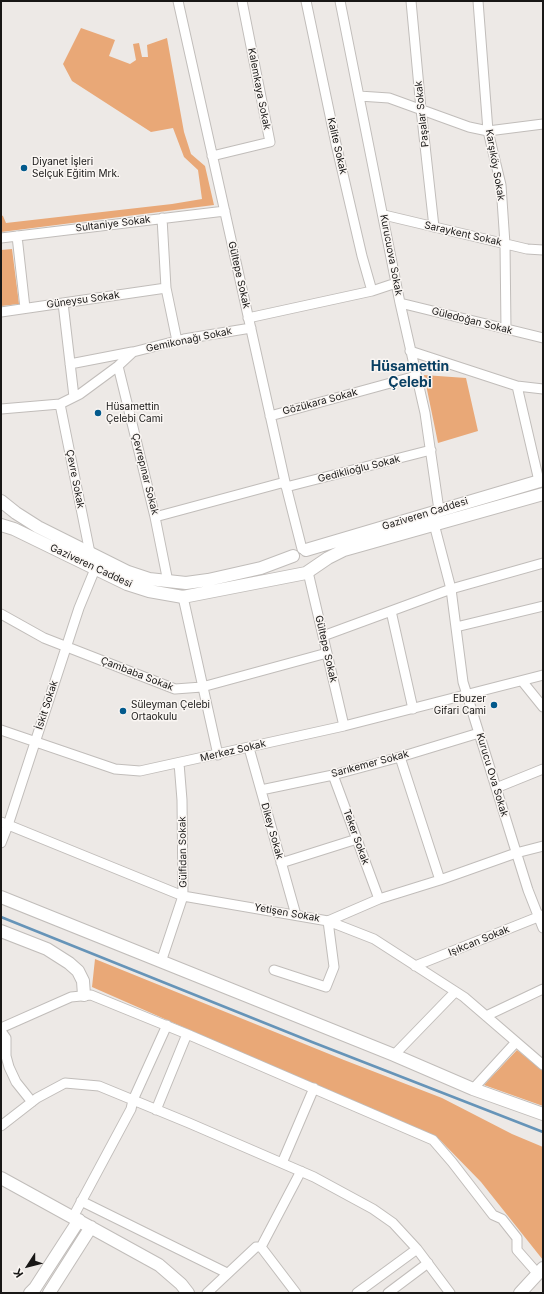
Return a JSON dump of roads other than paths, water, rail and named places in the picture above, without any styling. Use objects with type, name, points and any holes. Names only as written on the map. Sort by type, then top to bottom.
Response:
[{"type":"main road","name":"Gaziveren Caddesi","points":[[1,501],[38,527],[128,572],[149,579],[186,583],[208,580],[262,568],[301,552],[541,481]]},
{"type":"main road","name":"Gaziveren Caddesi","points":[[1,525],[14,529],[95,569],[134,586],[149,591],[183,597],[308,571],[344,550],[543,494]]},
{"type":"main road","points":[[310,551],[315,557],[315,565],[308,571],[296,569],[294,566],[292,560],[301,552],[310,551]]},
{"type":"main road","points":[[1,897],[394,1055],[473,1089],[543,1114]]},
{"type":"main road","points":[[1,931],[47,949],[69,963],[78,971],[83,981],[84,996]]},
{"type":"main road","points":[[1,1178],[159,1265],[181,1284],[188,1293]]},
{"type":"main road","points":[[30,1293],[44,1274],[76,1219]]},
{"type":"main road","points":[[49,1293],[91,1227]]},
{"type":"main road","points":[[520,1293],[541,1274]]},
{"type":"main road","points":[[531,1293],[541,1274]]},
{"type":"street","name":"Gültepe Sokak","points":[[178,1],[301,552]]},
{"type":"street","name":"Kalemkaya Sokak","points":[[212,156],[270,142],[242,1]]},
{"type":"street","name":"Kalite Sokak","points":[[306,1],[336,144],[362,256],[372,291]]},
{"type":"street","name":"Kurucuova Sokak","points":[[340,1],[384,215],[400,303],[425,413],[439,510]]},
{"type":"street","name":"Paşalar Sokak","points":[[412,1],[421,109],[434,227]]},
{"type":"street","name":"Karşıköy Sokak","points":[[478,1],[488,130],[501,185],[505,244],[506,329]]},
{"type":"street","points":[[360,96],[390,98],[469,127],[488,130],[543,124]]},
{"type":"street","name":"Sultaniye Sokak","points":[[1,238],[225,211]]},
{"type":"street","name":"Saraykent Sokak","points":[[384,215],[527,249],[543,250]]},
{"type":"street","points":[[162,218],[166,288],[177,341]]},
{"type":"street","points":[[17,236],[25,308]]},
{"type":"street","points":[[248,318],[372,291],[396,283]]},
{"type":"street","name":"Güneysu Sokak","points":[[1,312],[166,288]]},
{"type":"street","points":[[64,303],[74,397]]},
{"type":"street","name":"Güledoğan Sokak","points":[[400,303],[543,338]]},
{"type":"street","name":"Gemikonağı Sokak","points":[[1,408],[60,404],[80,394],[118,366],[133,352],[177,341],[251,328]]},
{"type":"street","points":[[410,351],[517,386],[543,389]]},
{"type":"street","points":[[70,364],[133,352]]},
{"type":"street","name":"Çevrepınar Sokak","points":[[118,366],[155,517],[168,582]]},
{"type":"street","name":"Gözükara Sokak","points":[[270,416],[416,376]]},
{"type":"street","points":[[517,386],[541,481]]},
{"type":"street","name":"Çevre Sokak","points":[[60,404],[90,553]]},
{"type":"street","name":"Gediklioğlu Sokak","points":[[155,517],[431,450]]},
{"type":"street","name":"Kurucu Ova Sokak","points":[[434,524],[451,589],[463,682],[528,890],[541,916],[543,928]]},
{"type":"street","points":[[323,636],[451,589],[543,563]]},
{"type":"street","name":"İskit Sokak","points":[[1,843],[5,823],[35,742],[79,608],[95,569]]},
{"type":"street","name":"Gültepe Sokak","points":[[308,571],[344,726]]},
{"type":"street","points":[[183,597],[218,755]]},
{"type":"street","points":[[456,627],[543,606]]},
{"type":"street","points":[[390,611],[413,709]]},
{"type":"street","name":"Çambaba Sokak","points":[[1,614],[44,638],[175,689],[202,687],[327,653]]},
{"type":"street","name":"Merkez Sokak","points":[[1,730],[115,769],[140,771],[344,726],[467,696],[543,675]]},
{"type":"street","points":[[522,681],[543,707]]},
{"type":"street","name":"Sarıkemer Sokak","points":[[261,790],[333,775],[479,734]]},
{"type":"street","name":"Dikey Sokak","points":[[249,748],[296,915]]},
{"type":"street","points":[[400,757],[440,880]]},
{"type":"street","name":"Gülfidan Sokak","points":[[161,962],[184,896],[182,800],[179,763]]},
{"type":"street","points":[[496,788],[543,769]]},
{"type":"street","name":"Teker Sokak","points":[[333,775],[379,899]]},
{"type":"street","name":"Yetişen Sokak","points":[[5,823],[184,896],[328,921],[374,939],[464,997],[542,1063]]},
{"type":"street","points":[[281,863],[357,839]]},
{"type":"street","points":[[274,970],[326,987],[334,967],[328,921],[379,899],[440,880],[516,853],[543,846]]},
{"type":"street","name":"Işıkcan Sokak","points":[[415,966],[541,916]]},
{"type":"street","points":[[486,1016],[543,989]]},
{"type":"street","points":[[394,1055],[455,992]]},
{"type":"street","points":[[1,1028],[71,997],[91,995],[167,1025],[433,1140],[493,1215],[502,1219],[517,1238],[518,1250],[541,1274]]},
{"type":"street","points":[[76,1219],[81,1201],[131,1109],[133,1100],[167,1025]]},
{"type":"street","points":[[1,1031],[6,1038],[6,1056],[9,1067],[16,1082],[32,1102]]},
{"type":"street","points":[[156,1110],[187,1034]]},
{"type":"street","points":[[473,1089],[516,1042]]},
{"type":"street","points":[[1,1126],[37,1098],[65,1083],[99,1086],[282,1163],[373,1209],[393,1223],[417,1249],[450,1293]]},
{"type":"street","points":[[282,1163],[314,1088]]},
{"type":"street","points":[[207,1293],[227,1273],[256,1248],[261,1247],[301,1172]]},
{"type":"street","points":[[81,1201],[227,1273]]},
{"type":"street","points":[[261,1247],[296,1293]]},
{"type":"street","points":[[357,1293],[417,1249]]},
{"type":"street","points":[[388,1293],[428,1263]]},
{"type":"waterway","points":[[1,917],[312,1042],[543,1132]]},
{"type":"place","name":"Diyanet İşleri Selçuk Eğitim Mrk.","points":[[24,168]]},
{"type":"place","name":"Hüsamettin Çelebi Cami","points":[[98,413]]},
{"type":"place","name":"Ebuzer Gifari Cami","points":[[494,705]]},
{"type":"place","name":"Süleyman Çelebi Ortaokulu","points":[[123,711]]},
{"type":"district","name":"Hüsamettin Çelebi","points":[[410,376]]}]
